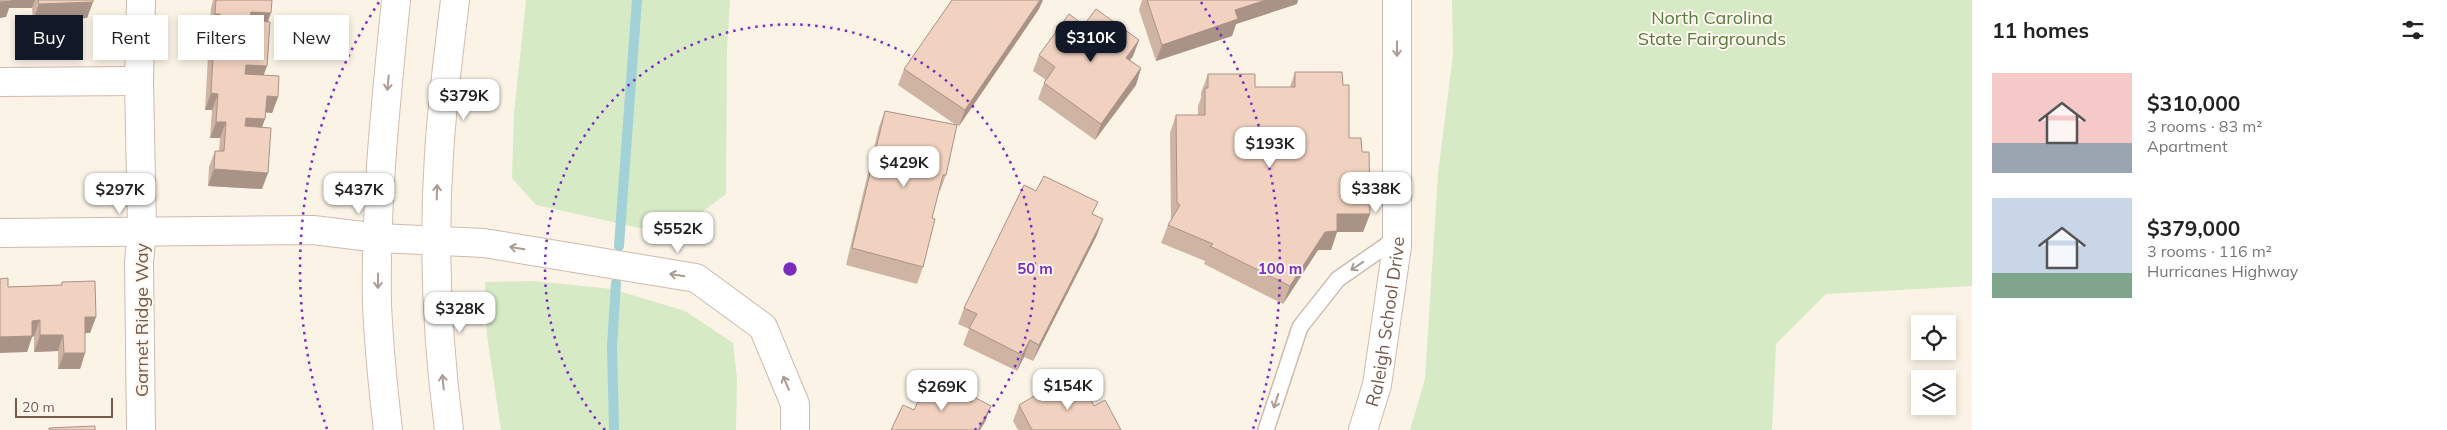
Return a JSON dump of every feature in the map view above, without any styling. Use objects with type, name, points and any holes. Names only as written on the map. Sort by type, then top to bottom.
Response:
[{"type":"street","name":"Garnet Ridge Way","points":[[141,0],[139,81],[142,230],[139,262],[142,430]]},
{"type":"street","points":[[388,430],[380,362],[377,303],[383,149],[396,0]]},
{"type":"street","points":[[449,430],[440,346],[436,240],[439,153],[455,0]]},
{"type":"street","name":"Raleigh School Drive","points":[[1363,430],[1377,385],[1397,238],[1397,0]]},
{"type":"street","points":[[0,82],[139,81]]},
{"type":"street","points":[[0,233],[142,230],[313,230],[379,238],[484,243],[696,278],[763,327],[795,404],[795,430]]},
{"type":"lane","points":[[1266,430],[1300,327],[1338,279],[1397,238]]},
{"type":"green space","points":[[526,0],[730,0],[727,49],[726,194],[671,235],[536,205],[512,178],[514,113]]},
{"type":"green space","name":"North Carolina State Fairgrounds","points":[[1452,0],[1972,0],[1972,286],[1826,294],[1776,344],[1772,430],[1410,430],[1425,379],[1438,174],[1453,55]]},
{"type":"green space","points":[[533,281],[612,289],[685,311],[733,343],[737,379],[736,430],[501,430],[487,335],[485,282]]},
{"type":"building","points":[[0,0],[11,0],[12,1],[0,2]]},
{"type":"building","points":[[38,0],[93,0],[93,2],[39,4]]},
{"type":"building","points":[[216,0],[272,0],[271,13],[251,12],[251,15],[215,14]]},
{"type":"building","points":[[952,0],[1040,0],[965,110],[904,69]]},
{"type":"building","points":[[1147,0],[1266,0],[1235,10],[1238,19],[1162,45]]},
{"type":"building","points":[[1096,9],[1139,40],[1126,58],[1141,68],[1101,124],[1044,83],[1055,67],[1039,55],[1069,14],[1084,25]]},
{"type":"building","points":[[264,21],[270,22],[267,66],[246,65],[245,74],[279,76],[278,97],[267,96],[265,119],[246,118],[245,126],[271,128],[268,173],[214,169],[215,151],[224,151],[226,122],[216,122],[218,94],[211,93],[213,60],[264,60]]},
{"type":"building","points":[[1295,72],[1342,72],[1343,85],[1349,85],[1349,138],[1361,138],[1362,152],[1369,152],[1370,214],[1337,214],[1337,231],[1325,232],[1290,286],[1210,246],[1213,244],[1168,225],[1180,205],[1177,203],[1176,115],[1205,115],[1205,88],[1208,88],[1208,74],[1255,74],[1255,87],[1295,87]]},
{"type":"building","points":[[885,111],[957,125],[946,175],[943,175],[932,218],[935,219],[923,267],[852,248]]},
{"type":"building","points":[[1044,176],[1098,202],[1092,214],[1103,219],[1039,345],[1030,340],[1022,355],[969,328],[977,314],[964,308],[1024,185],[1036,191]]},
{"type":"building","points":[[8,278],[8,287],[62,285],[62,282],[95,281],[96,317],[85,317],[85,353],[64,353],[63,335],[40,335],[40,320],[32,321],[32,336],[0,337],[0,279]]},
{"type":"building","points":[[1079,377],[1094,406],[1105,400],[1121,430],[1032,430],[1019,405],[1036,395],[1039,399]]},
{"type":"building","points":[[928,381],[971,402],[974,397],[991,406],[978,430],[891,430],[903,405],[914,410]]},
{"type":"building","points":[[95,426],[95,430],[49,430],[49,428]]},
{"type":"waterway","points":[[619,246],[637,0]]},
{"type":"waterway","points":[[614,430],[612,346],[616,283]]}]
